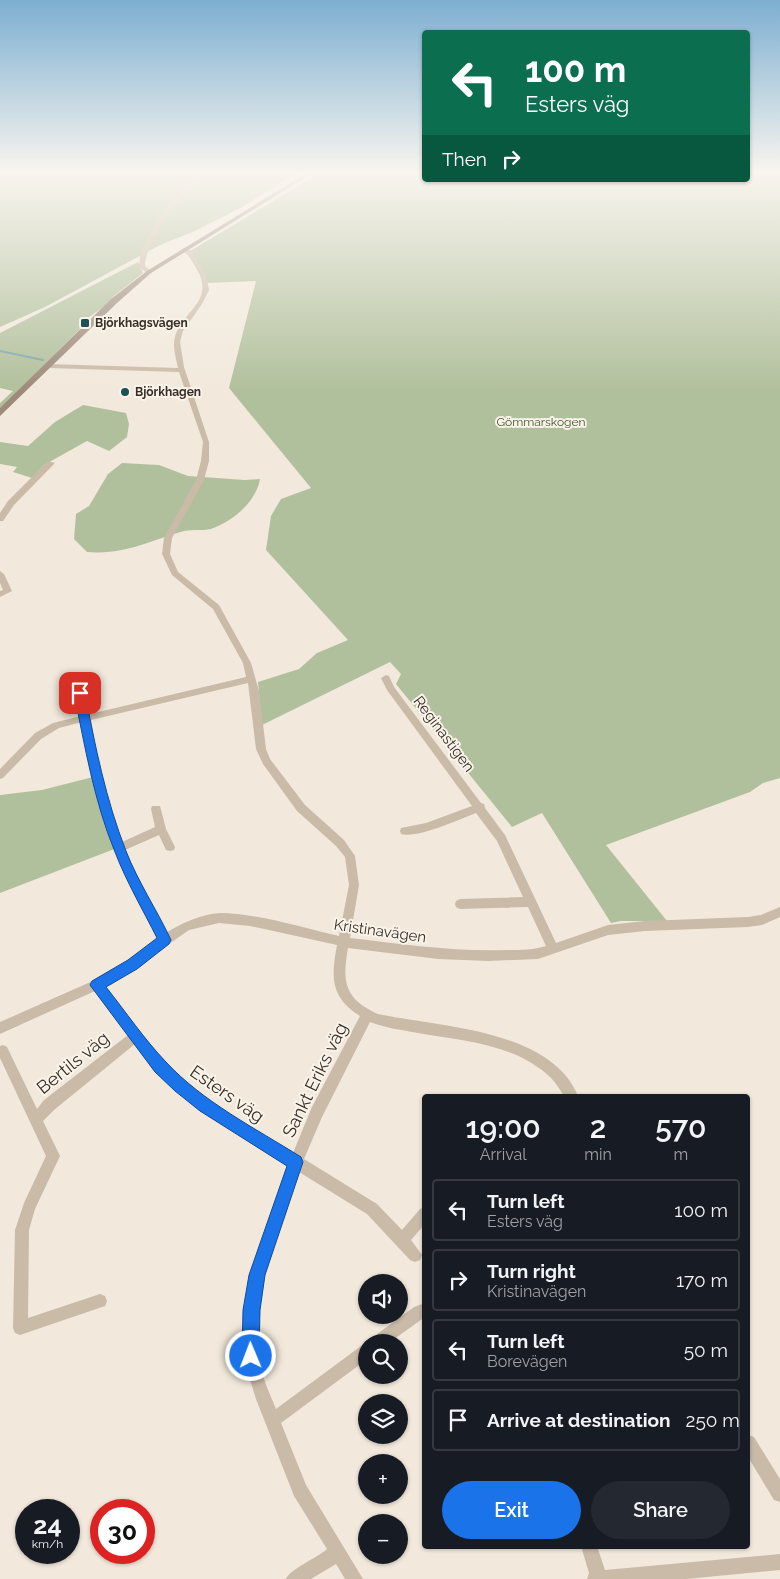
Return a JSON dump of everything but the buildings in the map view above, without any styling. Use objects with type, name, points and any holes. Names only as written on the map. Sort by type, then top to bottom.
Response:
[{"type":"main road","points":[[0,413],[114,301],[149,272],[193,245]]},
{"type":"street","points":[[149,245],[141,266],[149,272]]},
{"type":"street","points":[[184,250],[190,252],[206,279],[207,286],[206,294],[177,337],[178,352],[206,442],[206,456],[196,488],[168,538],[166,554],[175,573],[216,607],[241,652],[252,679],[260,743],[266,761],[300,808],[340,843],[352,861],[354,885],[339,980],[350,1001],[367,1015],[392,1023],[526,1051],[548,1065],[562,1078],[571,1094]]},
{"type":"street","points":[[48,366],[183,370]]},
{"type":"street","points":[[0,519],[11,503],[51,463]]},
{"type":"street","points":[[0,574],[4,593]]},
{"type":"street","name":"Reginastigen","points":[[386,678],[390,688],[480,807],[501,838],[553,949]]},
{"type":"street","points":[[0,775],[23,750],[46,730],[65,722],[252,679]]},
{"type":"street","points":[[69,681],[80,693],[96,777],[118,848],[164,940]]},
{"type":"street","points":[[405,831],[435,824],[480,807]]},
{"type":"street","points":[[156,809],[161,829],[170,847]]},
{"type":"street","points":[[118,848],[161,829]]},
{"type":"street","points":[[460,904],[530,902]]},
{"type":"street","name":"Kristinavägen","points":[[0,1028],[97,985],[132,964],[186,926],[219,918],[250,921],[344,942],[460,956],[516,956],[553,949],[608,930],[748,922],[762,920],[780,912]]},
{"type":"street","name":"Esters väg","points":[[97,985],[160,1067],[205,1106],[372,1209],[415,1255]]},
{"type":"street","name":"Sankt Eriks väg","points":[[355,1579],[300,1490],[251,1356],[252,1310],[257,1275],[296,1162],[321,1104],[367,1015]]},
{"type":"street","name":"Bertils väg","points":[[35,1121],[49,1105],[136,1036]]},
{"type":"street","points":[[3,1050],[53,1156],[26,1216],[22,1230],[20,1328],[100,1301]]},
{"type":"street","points":[[402,1240],[422,1217]]},
{"type":"street","points":[[389,1334],[422,1311]]},
{"type":"street","points":[[273,1420],[358,1357]]},
{"type":"street","points":[[750,1447],[780,1494]]},
{"type":"street","points":[[590,1549],[599,1578]]},
{"type":"street","points":[[294,1579],[324,1563],[337,1552]]},
{"type":"street","points":[[595,1579],[675,1575],[780,1562]]},
{"type":"green space","points":[[0,245],[161,245],[45,307],[0,327]]},
{"type":"green space","name":"Gömmarskogen","points":[[201,245],[780,245],[780,778],[763,783],[750,792],[606,845],[667,921],[621,921],[611,923],[542,813],[512,827],[396,684],[401,674],[390,662],[262,725],[258,682],[299,669],[317,653],[348,640],[266,550],[271,516],[281,499],[311,488],[229,388],[256,281],[205,283],[187,253]]},
{"type":"green space","points":[[138,262],[143,273],[85,320],[79,330],[0,409],[0,403],[13,391],[0,388],[0,333]]},
{"type":"green space","points":[[83,405],[126,413],[129,424],[127,437],[109,451],[87,441],[44,465],[32,478],[13,472],[17,467],[0,464],[0,442],[28,446],[55,422]]},
{"type":"green space","points":[[122,463],[159,465],[188,476],[245,480],[260,479],[258,487],[249,503],[235,516],[211,529],[184,531],[125,549],[87,552],[74,539],[76,514],[89,506],[108,474]]},
{"type":"green space","points":[[93,777],[117,848],[0,893],[0,795],[42,790]]},
{"type":"waterway","points":[[0,351],[43,360]]},
{"type":"place","name":"Björkhagsvägen","points":[[85,323]]},
{"type":"place","name":"Björkhagen","points":[[125,392]]},
{"type":"route","points":[[80,693],[96,777],[118,848],[164,940],[132,964],[97,985],[160,1067],[180,1086],[205,1106],[296,1162],[257,1275],[250,1329],[251,1356]]}]
